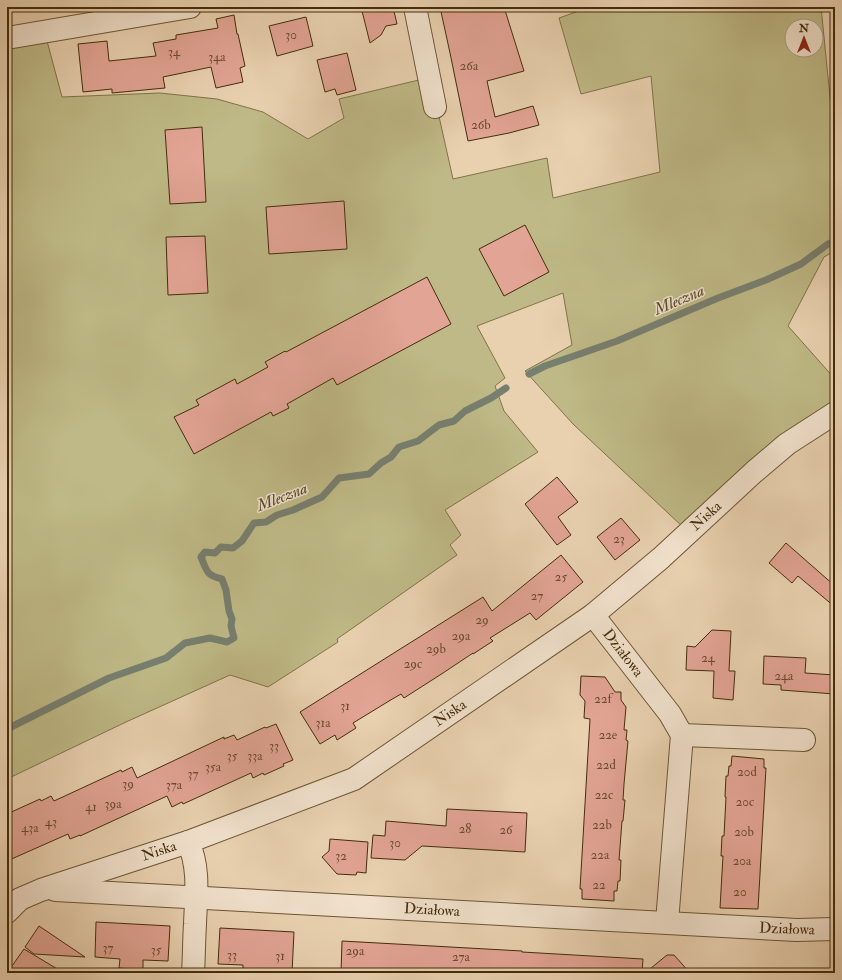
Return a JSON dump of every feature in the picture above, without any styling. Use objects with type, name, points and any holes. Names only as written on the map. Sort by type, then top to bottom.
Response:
[{"type":"street","points":[[7,38],[190,7]]},
{"type":"street","points":[[415,7],[435,107]]},
{"type":"street","name":"Niska","points":[[7,912],[20,899],[41,890],[188,842],[354,779],[593,615],[661,558],[754,472],[788,444],[835,413]]},
{"type":"street","name":"Działowa","points":[[593,615],[670,714],[682,735]]},
{"type":"street","points":[[667,922],[682,735],[804,740]]},
{"type":"street","points":[[188,842],[193,852],[197,897],[193,973]]},
{"type":"street","name":"Działowa","points":[[41,890],[197,897],[797,930],[835,929]]},
{"type":"shaded area","points":[[590,7],[821,7],[822,18],[784,18],[784,58],[824,58],[824,37],[835,147],[835,251],[824,257],[788,326],[835,379],[835,404],[683,527],[573,424],[525,371],[572,345],[563,293],[477,326],[505,378],[495,386],[504,411],[538,452],[445,510],[461,535],[450,545],[457,555],[337,639],[338,642],[268,687],[230,675],[126,722],[7,779],[7,49],[47,41],[62,97],[160,93],[217,99],[263,112],[308,139],[344,118],[339,99],[423,79],[438,112],[453,179],[547,158],[553,198],[660,172],[651,76],[581,94],[559,18]]},
{"type":"building","points":[[361,7],[393,7],[397,24],[386,26],[381,35],[370,43]]},
{"type":"building","points":[[440,7],[504,7],[524,71],[487,81],[495,117],[533,106],[539,125],[509,133],[468,141]]},
{"type":"building","points":[[234,15],[245,66],[240,68],[243,82],[216,88],[211,67],[163,77],[165,88],[112,93],[112,89],[83,92],[78,44],[107,41],[109,61],[156,56],[153,43],[176,39],[176,35],[218,28],[216,19]]},
{"type":"building","points":[[306,17],[313,46],[277,56],[269,26]]},
{"type":"building","points":[[347,53],[356,90],[337,95],[335,89],[325,92],[317,60]]},
{"type":"building","points":[[202,127],[206,202],[170,204],[165,130]]},
{"type":"building","points":[[344,201],[347,249],[269,254],[266,207]]},
{"type":"building","points":[[525,225],[549,272],[504,296],[479,249]]},
{"type":"building","points":[[205,236],[208,293],[168,295],[166,237]]},
{"type":"building","points":[[427,277],[451,324],[337,385],[333,378],[287,404],[289,408],[273,416],[271,412],[194,454],[174,417],[199,405],[196,400],[235,379],[237,384],[268,367],[265,362]]},
{"type":"building","points":[[557,477],[578,502],[558,517],[571,535],[557,545],[525,504]]},
{"type":"building","points":[[621,518],[640,540],[615,560],[597,537]]},
{"type":"building","points":[[786,543],[835,586],[835,607],[798,576],[792,583],[769,563]]},
{"type":"building","points":[[561,555],[583,582],[536,620],[530,613],[490,638],[493,641],[404,698],[401,694],[353,723],[356,728],[337,740],[335,735],[320,744],[300,712],[483,597],[492,611]]},
{"type":"building","points":[[712,630],[731,631],[729,671],[735,671],[733,700],[713,698],[714,671],[686,670],[687,646],[695,647]]},
{"type":"building","points":[[764,656],[806,658],[805,673],[835,675],[835,694],[781,690],[781,685],[763,684]]},
{"type":"building","points":[[581,676],[605,677],[615,692],[621,692],[621,700],[626,707],[624,730],[627,730],[626,740],[628,741],[623,800],[625,800],[619,860],[621,860],[620,881],[618,881],[617,891],[614,891],[614,901],[582,899],[582,889],[580,889],[590,719],[584,718],[585,701],[580,695]]},
{"type":"building","points":[[276,724],[293,760],[283,764],[284,766],[253,778],[251,773],[183,804],[182,802],[172,807],[167,796],[80,836],[70,839],[68,834],[7,861],[7,814],[40,799],[41,801],[51,796],[54,801],[121,770],[122,772],[132,767],[137,778],[224,737],[224,739],[234,735],[237,740],[265,727],[266,728]]},
{"type":"building","points":[[732,756],[764,759],[764,768],[766,768],[758,909],[720,908],[723,856],[721,856],[722,836],[724,836],[726,776],[728,776],[729,766],[731,766]]},
{"type":"building","points":[[447,809],[527,813],[525,852],[422,846],[405,860],[371,858],[373,835],[385,836],[386,821],[446,826]]},
{"type":"building","points":[[330,839],[368,842],[366,873],[357,872],[356,875],[337,874],[322,857],[329,851]]},
{"type":"building","points":[[96,922],[170,926],[168,961],[143,960],[143,970],[119,968],[120,959],[95,957]]},
{"type":"building","points":[[39,926],[85,957],[34,954],[25,947]]},
{"type":"building","points":[[220,928],[294,932],[292,973],[243,973],[243,965],[218,964]]},
{"type":"building","points":[[342,941],[643,959],[642,973],[341,973]]},
{"type":"building","points":[[24,949],[64,973],[7,973]]},
{"type":"building","points":[[667,955],[674,955],[690,973],[645,973]]},
{"type":"waterway","name":"Mleczna","points":[[529,374],[545,366],[617,341],[718,298],[766,280],[801,264],[828,244],[835,241]]},
{"type":"waterway","name":"Mleczna","points":[[7,729],[109,678],[166,658],[185,643],[210,638],[227,642],[234,638],[226,590],[222,579],[213,576],[206,569],[201,557],[205,552],[215,553],[221,547],[233,548],[242,541],[254,523],[266,522],[277,515],[293,510],[322,497],[339,478],[369,474],[381,463],[391,457],[399,447],[418,441],[439,425],[454,421],[465,411],[491,398],[506,388]]}]
